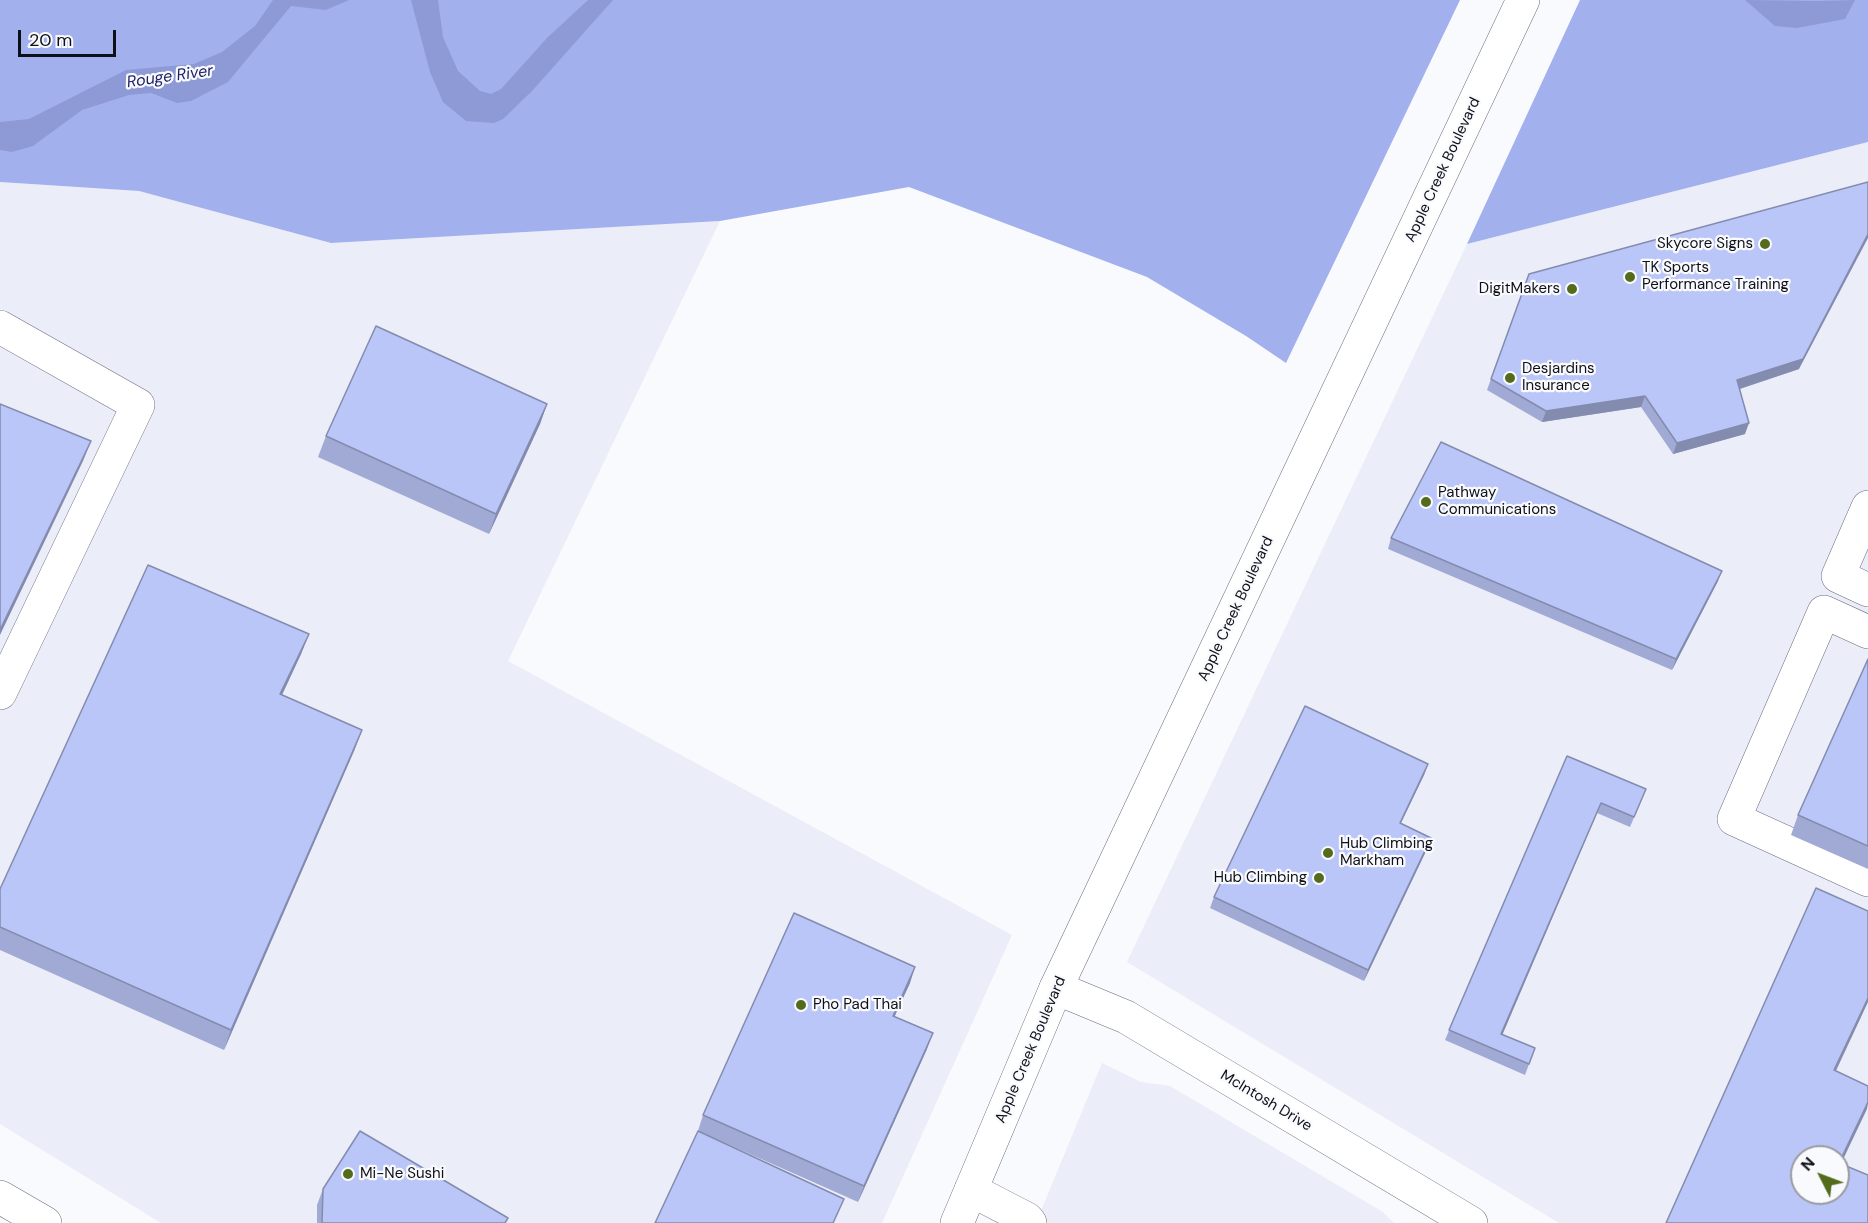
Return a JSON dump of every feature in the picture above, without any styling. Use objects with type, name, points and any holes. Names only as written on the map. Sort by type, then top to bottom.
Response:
[{"type":"main road","name":"Apple Creek Boulevard","points":[[957,1223],[1056,988],[1523,0]]},
{"type":"main road","points":[[0,327],[138,405],[0,693]]},
{"type":"main road","points":[[1868,507],[1838,576],[1868,590]]},
{"type":"main road","points":[[1868,632],[1824,612],[1734,819],[1868,880]]},
{"type":"main road","name":"McIntosh Drive","points":[[1056,988],[1119,1013],[1456,1219]]},
{"type":"main road","points":[[971,1190],[1027,1219],[1030,1223]]},
{"type":"main road","points":[[0,1197],[38,1222]]},
{"type":"shaded area","points":[[0,0],[1460,0],[1286,363],[1246,336],[1147,277],[909,187],[720,221],[331,243],[139,191],[0,182]]},
{"type":"shaded area","points":[[1580,0],[1868,0],[1868,142],[1467,244]]},
{"type":"shaded area","points":[[1868,142],[1868,1223],[1559,1223],[1127,962],[1467,244]]},
{"type":"shaded area","points":[[0,182],[139,191],[331,243],[720,221],[508,661],[1012,935],[882,1223],[161,1223],[0,1124]]},
{"type":"shaded area","points":[[1102,1063],[1141,1082],[1170,1086],[1383,1212],[1394,1223],[1036,1223]]},
{"type":"water","name":"Rouge River","points":[[273,0],[349,0],[326,10],[291,6],[228,82],[191,101],[177,103],[151,93],[129,95],[82,110],[33,146],[12,152],[0,150],[0,122],[29,119],[126,70],[194,64],[222,52],[255,26]]},
{"type":"water","points":[[411,0],[438,0],[443,37],[458,71],[480,91],[491,94],[501,89],[547,38],[588,0],[613,0],[532,91],[503,119],[494,123],[466,121],[443,102],[430,72]]},
{"type":"water","points":[[1745,0],[1855,0],[1845,19],[1797,28],[1775,26]]},
{"type":"building","points":[[1868,182],[1868,234],[1803,359],[1737,380],[1749,423],[1677,443],[1645,396],[1546,411],[1491,379],[1529,274]]},
{"type":"building","points":[[376,326],[547,404],[496,514],[326,436]]},
{"type":"building","points":[[0,404],[91,441],[0,630]]},
{"type":"building","points":[[1441,442],[1722,571],[1676,659],[1391,538]]},
{"type":"building","points":[[148,565],[309,634],[280,694],[362,730],[231,1030],[0,927],[0,889]]},
{"type":"building","points":[[1868,659],[1868,846],[1798,815]]},
{"type":"building","name":"Hub Climbing","points":[[1305,706],[1428,764],[1400,823],[1431,838],[1368,970],[1214,897]]},
{"type":"building","points":[[1567,756],[1646,789],[1634,817],[1601,803],[1501,1034],[1535,1048],[1529,1064],[1449,1030]]},
{"type":"building","points":[[1816,888],[1868,911],[1868,998],[1834,1070],[1868,1086],[1868,1102],[1848,1145],[1790,1145],[1790,1205],[1850,1205],[1850,1168],[1868,1175],[1868,1223],[1666,1223]]},
{"type":"building","points":[[794,913],[915,967],[893,1016],[933,1033],[864,1186],[703,1115]]},
{"type":"building","points":[[360,1131],[508,1218],[505,1223],[322,1223],[323,1189]]},
{"type":"building","points":[[698,1131],[844,1199],[833,1223],[655,1223]]},
{"type":"place","name":"Skycore Signs","points":[[1765,244]]},
{"type":"place","name":"TK Sports Performance Training","points":[[1630,277]]},
{"type":"place","name":"DigitMakers","points":[[1572,289]]},
{"type":"place","name":"Desjardins Insurance","points":[[1510,378]]},
{"type":"place","name":"Pathway Communications","points":[[1426,502]]},
{"type":"place","name":"Hub Climbing Markham","points":[[1328,853]]},
{"type":"place","name":"Hub Climbing","points":[[1319,878]]},
{"type":"place","name":"Pho Pad Thai","points":[[801,1005]]},
{"type":"place","name":"Mi-Ne Sushi","points":[[348,1174]]}]
